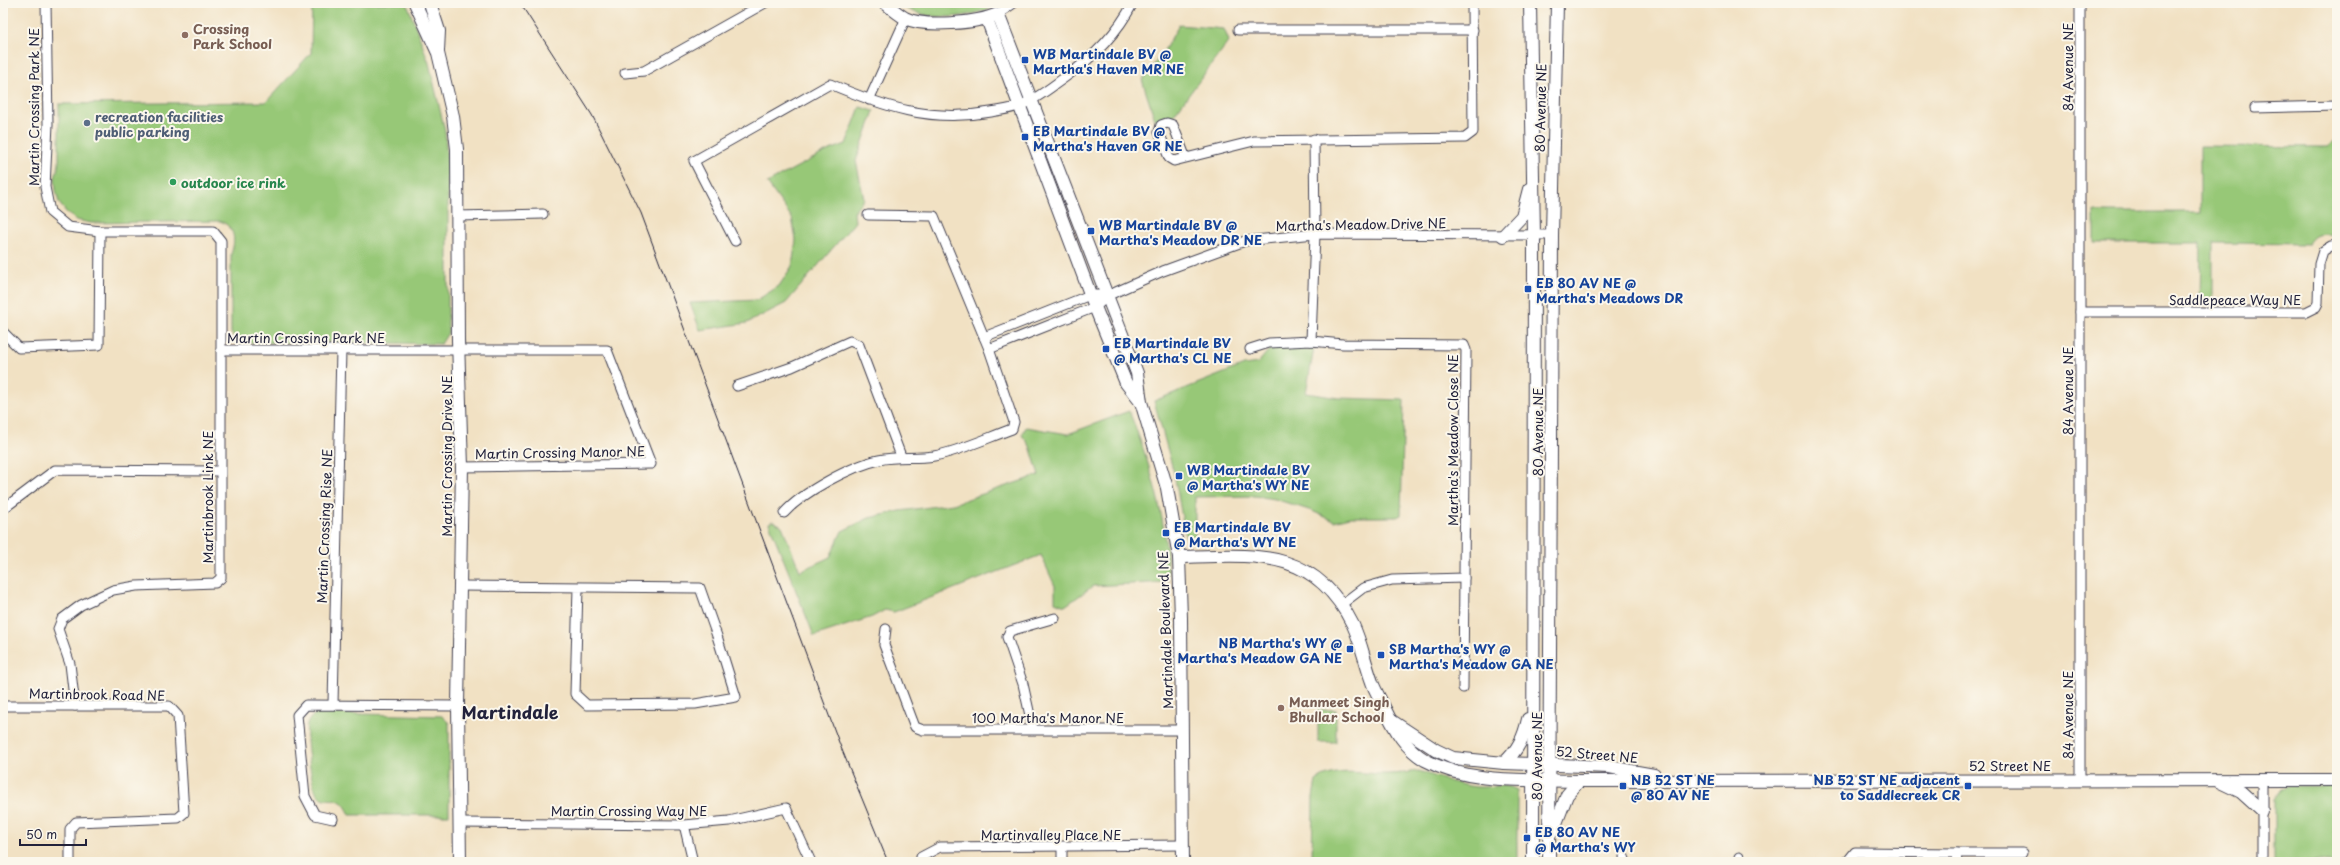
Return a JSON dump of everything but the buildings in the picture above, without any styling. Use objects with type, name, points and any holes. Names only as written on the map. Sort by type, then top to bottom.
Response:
[{"type":"street","name":"Martin Crossing Park NE","points":[[46,3],[48,124],[45,187],[50,212],[68,227],[100,231],[213,231],[221,241],[221,350],[458,350]]},
{"type":"street","name":"Martin Crossing Drive NE","points":[[415,3],[438,53],[453,116],[457,148],[458,350],[462,468],[458,706],[460,862]]},
{"type":"street","name":"Martin Crossing Drive NE","points":[[430,3],[439,31],[438,53]]},
{"type":"street","points":[[625,73],[644,71],[764,3]]},
{"type":"street","points":[[885,3],[906,18],[942,24],[992,17],[1014,3]]},
{"type":"street","points":[[735,241],[694,161],[830,84],[869,100],[910,112],[937,117],[975,115],[1019,106],[1032,100],[1081,66],[1103,46],[1124,22],[1133,3]]},
{"type":"street","points":[[1185,156],[1254,141],[1465,138],[1470,136],[1473,132],[1472,3]]},
{"type":"street","name":"80 Avenue NE","points":[[1530,3],[1534,161],[1533,862]]},
{"type":"street","name":"80 Avenue NE","points":[[1549,862],[1552,235],[1557,3]]},
{"type":"street","name":"84 Avenue NE","points":[[2080,3],[2080,779]]},
{"type":"street","name":"Martindale Boulevard NE","points":[[992,17],[1032,100],[1137,373],[1141,402],[1167,488],[1179,557],[1183,862]]},
{"type":"street","name":"Martindale Boulevard NE","points":[[992,17],[1019,106],[1090,295],[1126,383],[1141,402]]},
{"type":"street","points":[[869,100],[906,18]]},
{"type":"street","points":[[1238,30],[1473,30]]},
{"type":"street","points":[[2255,108],[2337,106]]},
{"type":"street","points":[[1250,349],[1269,343],[1312,341],[1315,234],[1314,139]]},
{"type":"street","points":[[1503,236],[1522,216],[1534,161]]},
{"type":"street","points":[[457,216],[543,214]]},
{"type":"street","points":[[784,513],[796,500],[856,467],[878,460],[902,456],[933,456],[1012,430],[1014,422],[984,337],[934,216],[868,214]]},
{"type":"street","points":[[3,332],[19,348],[99,345],[100,231]]},
{"type":"street","name":"Martha's Meadow Drive NE","points":[[1108,295],[1163,271],[1245,241],[1315,234],[1503,236],[1552,235]]},
{"type":"street","name":"Saddlepeace Way NE","points":[[2080,312],[2306,312],[2316,307],[2318,303],[2319,264],[2323,251],[2330,246],[2337,245]]},
{"type":"street","points":[[984,337],[1090,295],[1108,295]]},
{"type":"street","points":[[988,349],[1095,307],[1108,295]]},
{"type":"street","points":[[738,386],[792,367],[850,341],[859,345],[902,456]]},
{"type":"street","name":"Martha's Meadow Close NE","points":[[1312,341],[1343,344],[1464,345],[1466,350],[1463,688]]},
{"type":"street","name":"Martinbrook Link NE","points":[[76,706],[70,664],[58,630],[62,619],[81,605],[113,590],[136,586],[215,583],[221,578],[221,350]]},
{"type":"street","name":"Martin Crossing Rise NE","points":[[333,704],[341,350]]},
{"type":"street","name":"Martin Crossing Manor NE","points":[[458,350],[607,350],[651,464],[462,468]]},
{"type":"street","points":[[3,510],[55,470],[220,471]]},
{"type":"street","name":"52 Street NE","points":[[1179,557],[1249,555],[1271,557],[1306,572],[1326,586],[1342,604],[1354,626],[1372,683],[1390,720],[1405,745],[1425,760],[1454,773],[1532,780],[1579,781],[2080,779],[2337,780]]},
{"type":"street","points":[[1342,604],[1363,588],[1392,580],[1464,578]]},
{"type":"street","points":[[461,586],[700,588],[736,697],[695,704],[587,705],[575,694],[578,588]]},
{"type":"street","points":[[1034,729],[1023,684],[1007,637],[1010,631],[1055,618]]},
{"type":"street","name":"100 Martha's Manor NE","points":[[886,629],[884,645],[915,727],[923,730],[1182,730]]},
{"type":"street","points":[[1504,763],[1515,754],[1523,740],[1533,698]]},
{"type":"street","points":[[333,819],[315,815],[305,796],[297,715],[306,705],[458,706]]},
{"type":"street","name":"Martinbrook Road NE","points":[[3,706],[169,706],[178,716],[184,813],[178,818],[76,822],[70,829],[70,862]]},
{"type":"street","name":"52 Street NE","points":[[1390,720],[1412,732],[1436,750],[1453,758],[1504,763],[1608,767],[1683,780]]},
{"type":"street","points":[[2215,779],[2241,792],[2262,811]]},
{"type":"street","points":[[2262,780],[2262,862]]},
{"type":"street","points":[[1549,844],[1560,807],[1566,795],[1579,781]]},
{"type":"street","name":"Martin Crossing Way NE","points":[[460,823],[684,825],[729,821],[786,808],[811,862]]},
{"type":"street","points":[[684,825],[693,862]]},
{"type":"street","name":"Martinvalley Place NE","points":[[921,857],[940,847],[1183,845]]},
{"type":"street","points":[[1062,847],[1062,862]]},
{"type":"street","points":[[1847,862],[1855,852],[1956,858],[2022,853]]},
{"type":"green space","points":[[312,3],[407,3],[429,63],[445,131],[448,173],[448,333],[441,344],[335,342],[241,343],[236,341],[231,333],[231,254],[234,239],[229,227],[220,221],[91,223],[76,220],[67,213],[59,203],[55,178],[59,164],[59,104],[266,102],[311,53]]},
{"type":"green space","points":[[896,3],[1001,3],[976,13],[948,17],[921,14]]},
{"type":"green space","points":[[1179,25],[1224,29],[1229,41],[1173,116],[1165,115],[1155,120],[1142,80],[1162,54]]},
{"type":"green space","points":[[860,107],[874,111],[856,161],[864,199],[854,212],[855,222],[786,303],[747,323],[700,330],[690,303],[757,300],[779,286],[792,266],[796,240],[792,218],[767,183],[827,151],[846,144]]},
{"type":"green space","points":[[2337,139],[2337,236],[2321,234],[2314,237],[2309,244],[2213,243],[2213,303],[2200,303],[2201,243],[2094,243],[2094,212],[2200,212],[2200,146],[2327,147]]},
{"type":"green space","points":[[1277,347],[1314,348],[1306,393],[1339,398],[1404,400],[1401,515],[1397,517],[1350,517],[1334,521],[1312,511],[1275,499],[1255,496],[1195,497],[1195,542],[1188,540],[1185,534],[1174,473],[1154,401],[1244,365],[1258,363],[1268,351]]},
{"type":"green space","points":[[1129,411],[1151,473],[1157,495],[1165,538],[1168,582],[1093,586],[1065,606],[1055,602],[1055,586],[1041,555],[894,612],[885,610],[872,617],[814,636],[769,523],[773,521],[782,526],[800,571],[830,557],[842,531],[869,518],[900,511],[953,504],[1039,475],[1030,446],[1022,435],[1026,427],[1068,434]]},
{"type":"green space","points":[[1318,710],[1336,710],[1336,742],[1318,742]]},
{"type":"green space","points":[[317,713],[442,716],[449,723],[449,815],[350,815],[346,807],[338,800],[321,798],[317,794],[313,782],[307,738],[307,724]]},
{"type":"green space","points":[[1419,771],[1470,786],[1508,786],[1517,790],[1517,862],[1312,862],[1313,797],[1316,781],[1324,776],[1341,772],[1388,774]]},
{"type":"green space","points":[[2291,786],[2337,786],[2337,862],[2274,862],[2274,800],[2282,789]]},
{"type":"tram line","points":[[520,3],[592,115],[641,213],[840,745],[888,862]]},
{"type":"place","name":"Crossing Park School","points":[[185,35]]},
{"type":"place","name":"WB Martindale BV @ Martha's Haven MR NE","points":[[1025,60]]},
{"type":"place","name":"recreation facilities public parking","points":[[87,123]]},
{"type":"place","name":"EB Martindale BV @ Martha's Haven GR NE","points":[[1025,137]]},
{"type":"place","name":"outdoor ice rink","points":[[173,182]]},
{"type":"place","name":"WB Martindale BV @ Martha's Meadow DR NE","points":[[1091,231]]},
{"type":"place","name":"EB 80 AV NE @ Martha's Meadows DR","points":[[1528,289]]},
{"type":"place","name":"EB Martindale BV @ Martha's CL NE","points":[[1106,349]]},
{"type":"place","name":"WB Martindale BV @ Martha's WY NE","points":[[1179,476]]},
{"type":"place","name":"EB Martindale BV @ Martha's WY NE","points":[[1166,533]]},
{"type":"place","name":"NB Martha's WY @ Martha's Meadow GA NE","points":[[1350,649]]},
{"type":"place","name":"SB Martha's WY @ Martha's Meadow GA NE","points":[[1381,655]]},
{"type":"place","name":"Manmeet Singh Bhullar School","points":[[1281,708]]},
{"type":"place","name":"NB 52 ST NE @ 80 AV NE","points":[[1623,786]]},
{"type":"place","name":"NB 52 ST NE adjacent to Saddlecreek CR","points":[[1968,786]]},
{"type":"place","name":"EB 80 AV NE @ Martha's WY","points":[[1527,838]]},
{"type":"district","name":"Martindale","points":[[510,712]]}]
